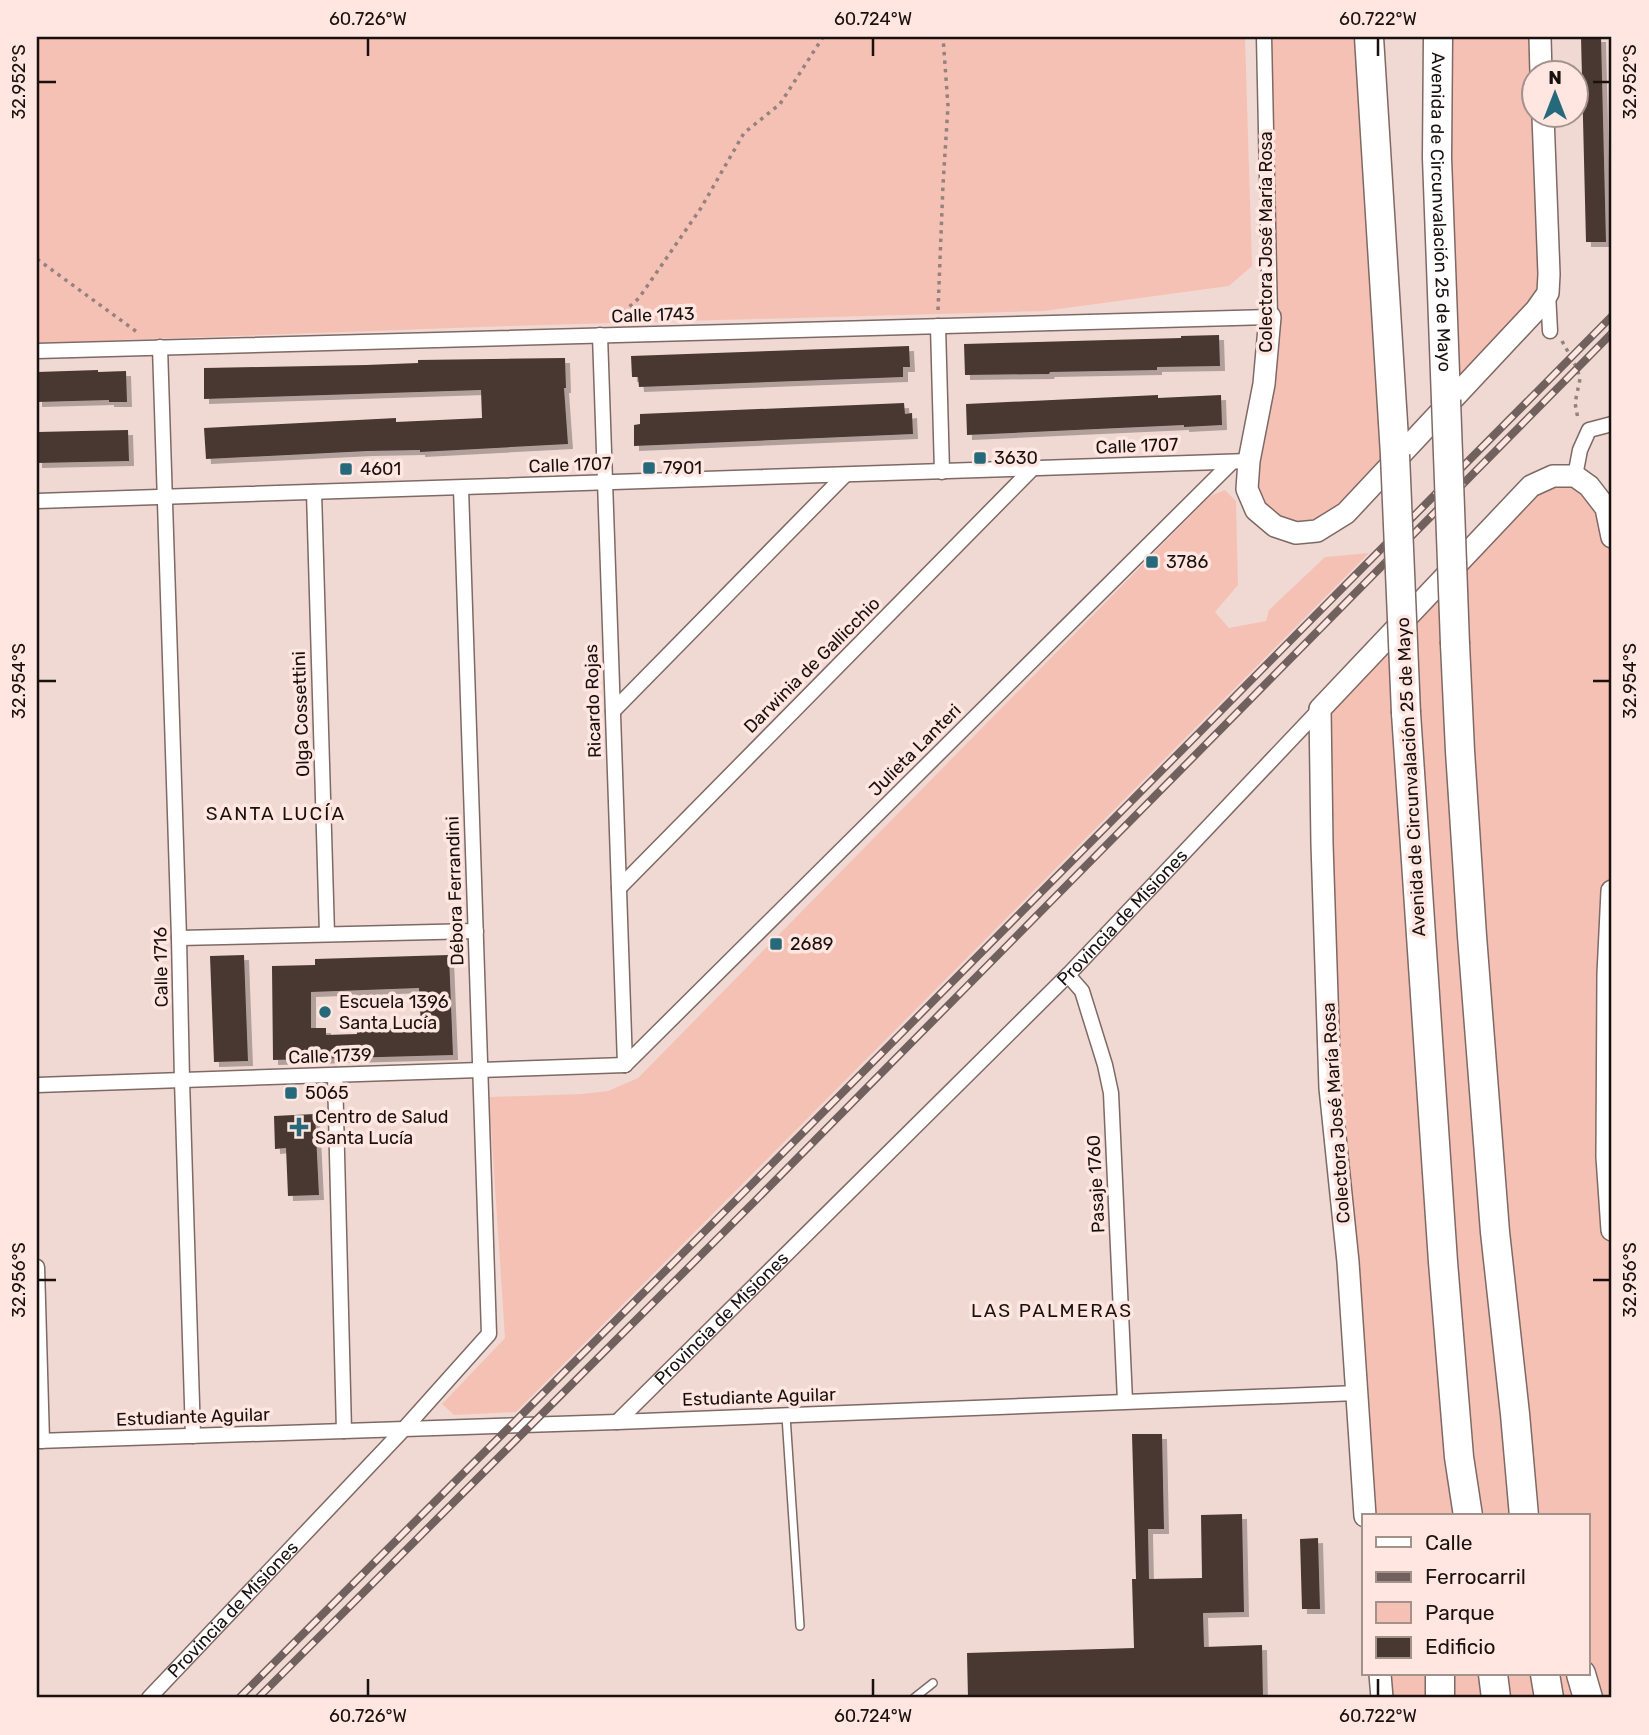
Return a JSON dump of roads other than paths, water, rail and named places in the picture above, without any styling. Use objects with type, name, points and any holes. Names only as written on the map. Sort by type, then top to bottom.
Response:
[{"type":"highway","name":"Avenida de Circunvalación 25 de Mayo","points":[[1369,37],[1392,399],[1406,713],[1442,1249],[1459,1457],[1468,1514]]},
{"type":"highway","name":"Avenida de Circunvalación 25 de Mayo","points":[[1438,37],[1437,158],[1460,751],[1494,1232],[1524,1514]]},
{"type":"highway","points":[[1515,1414],[1540,1514]]},
{"type":"highway","points":[[1449,1514],[1459,1457]]},
{"type":"highway","points":[[1440,1676],[1440,1698]]},
{"type":"highway","points":[[1493,1676],[1496,1698]]},
{"type":"highway","points":[[1545,1676],[1549,1698]]},
{"type":"highway","points":[[1582,1676],[1588,1698]]},
{"type":"main road","points":[[1540,37],[1541,60]]},
{"type":"main road","points":[[1544,130],[1549,284]]},
{"type":"main road","name":"Colectora José María Rosa","points":[[1270,317],[1264,384],[1240,462],[1256,510],[1275,526],[1296,533],[1317,531],[1346,513],[1536,310],[1549,284]]},
{"type":"main road","name":"Provincia de Misiones","points":[[1320,709],[1531,486],[1553,476],[1575,476]]},
{"type":"main road","points":[[1575,476],[1589,486],[1606,508],[1612,537]]},
{"type":"main road","name":"Colectora José María Rosa","points":[[1320,709],[1330,1088],[1348,1262],[1365,1514]]},
{"type":"main road","points":[[1612,905],[1608,974],[1607,1157],[1612,1230]]},
{"type":"main road","points":[[1380,1676],[1382,1698]]},
{"type":"street","name":"Colectora José María Rosa","points":[[1265,37],[1270,317]]},
{"type":"street","points":[[1549,284],[1550,331]]},
{"type":"street","name":"Calle 1743","points":[[37,351],[1270,317]]},
{"type":"street","points":[[938,326],[942,472]]},
{"type":"street","name":"Ricardo Rojas","points":[[600,335],[625,1065]]},
{"type":"street","name":"Calle 1716","points":[[160,347],[192,1436]]},
{"type":"street","points":[[1575,476],[1580,450],[1589,430],[1612,424]]},
{"type":"street","name":"Calle 1707","points":[[37,501],[1240,462]]},
{"type":"street","name":"Julieta Lanteri","points":[[625,1065],[1240,462]]},
{"type":"street","name":"Darwinia de Gallicchio","points":[[619,888],[1032,469]]},
{"type":"street","points":[[613,712],[845,475]]},
{"type":"street","name":"Débora Ferrandini","points":[[461,488],[489,1334]]},
{"type":"street","name":"Olga Cossettini","points":[[314,492],[327,934]]},
{"type":"street","name":"Provincia de Misiones","points":[[617,1422],[1068,975],[1320,709]]},
{"type":"street","points":[[179,938],[476,931]]},
{"type":"street","name":"Pasaje 1760","points":[[1068,975],[1082,990],[1111,1093],[1125,1401]]},
{"type":"street","name":"Calle 1739","points":[[37,1085],[625,1065]]},
{"type":"street","points":[[335,1075],[344,1431]]},
{"type":"street","points":[[37,1267],[39,1441]]},
{"type":"street","name":"Provincia de Misiones","points":[[149,1698],[404,1429],[489,1334]]},
{"type":"street","name":"Estudiante Aguilar","points":[[39,1441],[1357,1393]]},
{"type":"lane","points":[[786,1415],[800,1626]]},
{"type":"lane","points":[[914,1698],[933,1683]]},
{"type":"railway","points":[[239,1698],[1612,316]]},
{"type":"railway","points":[[258,1698],[758,1198],[1612,333]]},
{"type":"place","name":"3630","points":[[980,458]]},
{"type":"place","name":"7901","points":[[649,468]]},
{"type":"place","name":"4601","points":[[346,469]]},
{"type":"place","name":"3786","points":[[1152,562]]},
{"type":"place","name":"2689","points":[[776,944]]},
{"type":"place","name":"Escuela 1396 Santa Lucía","points":[[325,1012]]},
{"type":"place","name":"5065","points":[[291,1093]]},
{"type":"place","name":"Centro de Salud Santa Lucía","points":[[299,1127]]},
{"type":"district","name":"SANTA LUCÍA","points":[[276,813]]},
{"type":"district","name":"LAS PALMERAS","points":[[1052,1310]]}]
